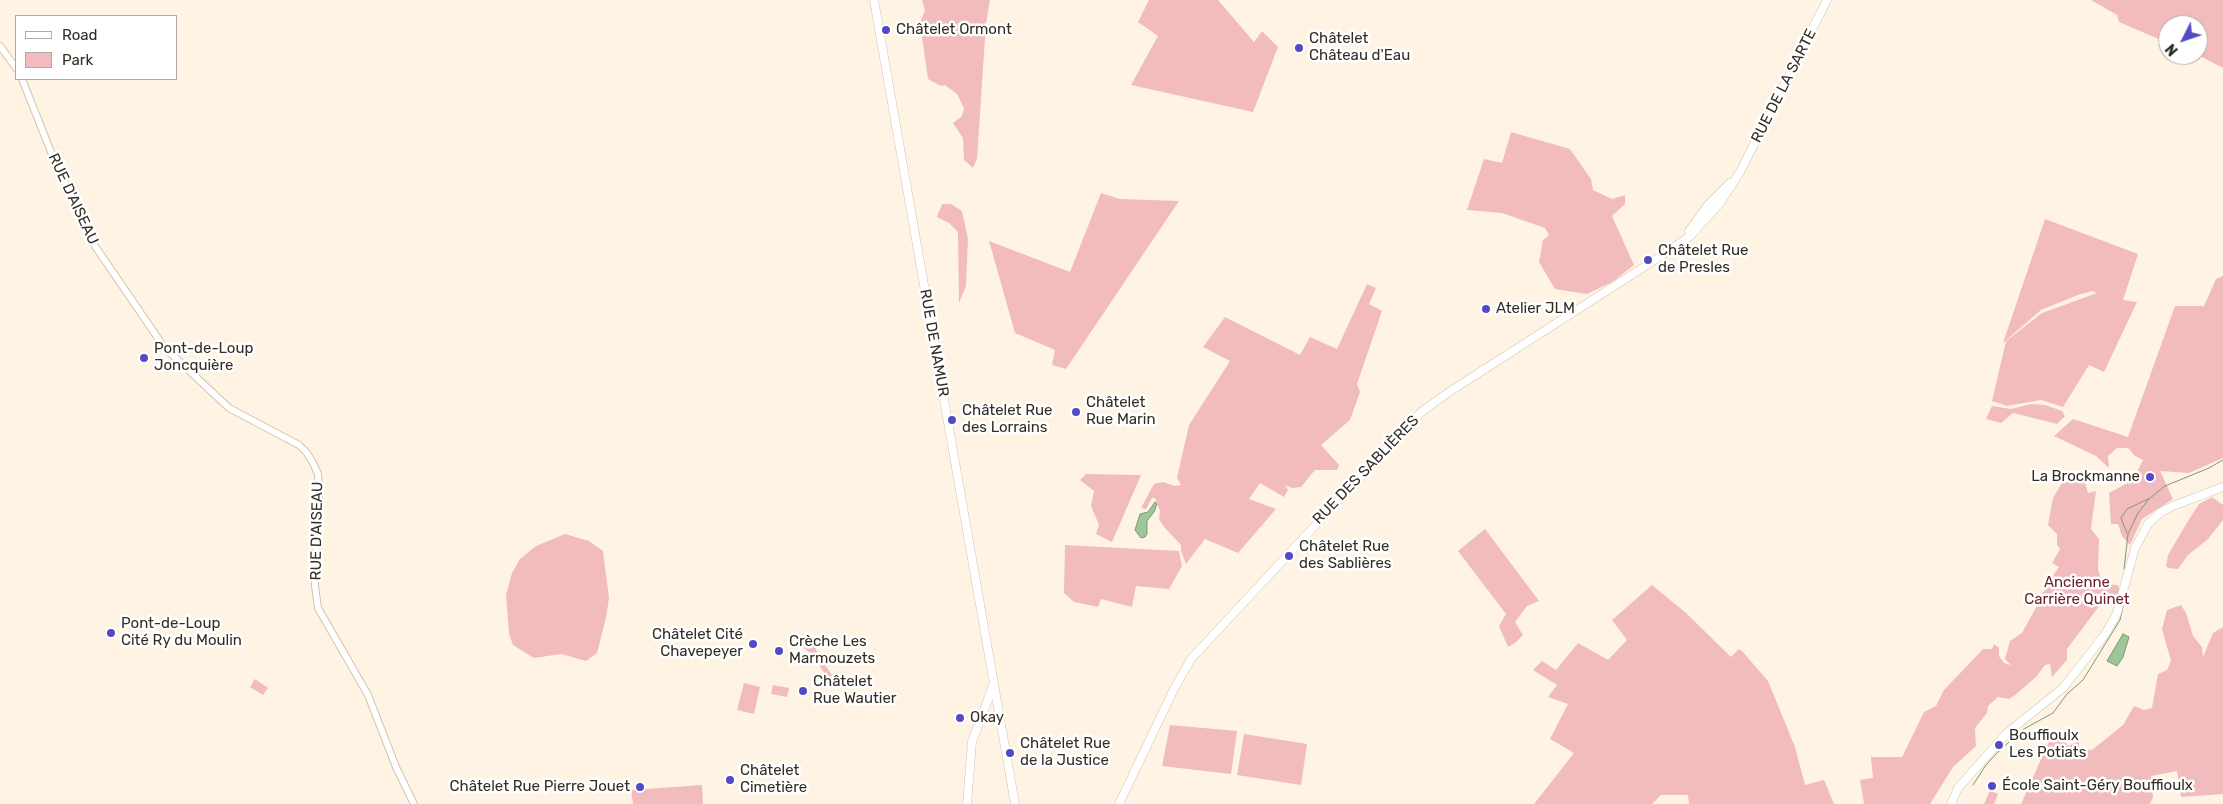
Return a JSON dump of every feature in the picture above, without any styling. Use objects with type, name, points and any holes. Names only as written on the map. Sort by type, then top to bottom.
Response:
[{"type":"main road","name":"RUE DE NAMUR","points":[[874,0],[1015,804]]},
{"type":"main road","name":"RUE DE LA SARTE","points":[[1681,243],[1723,195],[1740,172],[1827,0]]},
{"type":"main road","name":"RUE DES SABLIÈRES","points":[[1119,804],[1174,688],[1191,659],[1420,413],[1449,392],[1681,243]]},
{"type":"main road","points":[[1951,804],[1958,788],[2007,733],[2063,688],[2106,632],[2117,613],[2135,548],[2148,524],[2161,512],[2173,506],[2223,487]]},
{"type":"main road","points":[[967,804],[972,742],[993,686]]},
{"type":"street","points":[[0,46],[15,67]]},
{"type":"street","name":"RUE D'AISEAU","points":[[22,80],[53,158],[95,246],[164,347],[229,408],[299,446],[307,453],[313,464],[318,474],[319,494],[315,586],[318,608],[368,695],[396,767],[414,804]]},
{"type":"green space","points":[[922,0],[990,0],[986,23],[977,159],[973,168],[964,160],[963,138],[953,123],[962,116],[964,108],[957,94],[945,85],[941,86],[928,79],[920,23],[925,10]]},
{"type":"green space","points":[[1149,0],[1218,0],[1254,42],[1262,31],[1278,47],[1253,112],[1131,85],[1158,36],[1138,22]]},
{"type":"green space","points":[[2091,0],[2223,0],[2223,68],[2208,60],[2208,15],[2158,15],[2158,39],[2119,22],[2117,15]]},
{"type":"green space","points":[[1511,132],[1570,149],[1591,179],[1593,190],[1612,199],[1625,195],[1625,204],[1612,216],[1634,265],[1612,282],[1587,294],[1555,289],[1539,262],[1543,240],[1549,235],[1545,228],[1502,213],[1467,210],[1484,159],[1502,163]]},
{"type":"green space","points":[[1101,193],[1120,199],[1179,201],[1066,369],[1052,365],[1055,350],[1015,333],[989,241],[1070,272]]},
{"type":"green space","points":[[942,204],[951,204],[962,211],[968,239],[966,286],[959,303],[958,232],[949,223],[937,217]]},
{"type":"green space","points":[[2045,219],[2138,254],[2123,300],[2137,302],[2104,372],[2089,365],[2063,407],[2041,400],[2007,406],[1992,401],[2006,341],[2042,313],[2097,293],[2092,291],[2078,295],[2041,310],[2003,343]]},
{"type":"green space","points":[[2223,276],[2223,458],[2189,473],[2160,471],[2173,499],[2142,519],[2130,545],[2122,536],[2118,524],[2111,524],[2109,493],[2133,480],[2143,460],[2135,456],[2128,448],[2117,448],[2108,456],[2109,468],[2096,456],[2054,436],[2073,419],[2128,437],[2175,306],[2204,306],[2216,279]]},
{"type":"green space","points":[[1367,284],[1376,288],[1369,304],[1382,311],[1357,384],[1360,392],[1350,420],[1321,445],[1339,465],[1337,470],[1315,470],[1301,487],[1292,488],[1285,485],[1288,490],[1284,497],[1260,483],[1249,499],[1276,509],[1238,553],[1205,539],[1186,564],[1181,551],[1181,545],[1159,519],[1160,511],[1155,498],[1152,498],[1146,509],[1141,508],[1154,484],[1163,482],[1175,486],[1181,485],[1177,478],[1189,425],[1230,361],[1203,347],[1225,317],[1300,355],[1310,337],[1337,349]]},
{"type":"green space","points":[[2031,404],[2045,405],[2062,411],[2065,416],[2057,424],[2013,413],[2001,423],[1986,419],[1992,406],[2011,409]]},
{"type":"green space","name":"Ancienne Carrière Quinet","points":[[2082,472],[2088,493],[2096,491],[2091,529],[2099,539],[2098,570],[2103,584],[2118,585],[2120,594],[2115,607],[2103,601],[2067,649],[2067,660],[2052,677],[2050,664],[2045,665],[2036,677],[2015,695],[2009,699],[1998,697],[1988,706],[1987,713],[1975,728],[1976,746],[1953,767],[1930,804],[1864,804],[1860,780],[1873,778],[1871,757],[1902,757],[1924,712],[1936,706],[1944,690],[1983,649],[1992,649],[1994,644],[1999,648],[1999,656],[2004,663],[2011,665],[2005,659],[2010,641],[2022,633],[2039,602],[2039,596],[2052,584],[2054,574],[2059,567],[2052,563],[2060,549],[2057,545],[2057,534],[2048,525],[2053,498],[2068,473],[2073,475]]},
{"type":"green space","points":[[1086,474],[1141,475],[1112,542],[1096,534],[1099,525],[1091,506],[1094,491],[1080,480]]},
{"type":"green space","points":[[2212,497],[2223,505],[2223,520],[2208,539],[2188,555],[2178,569],[2168,568],[2166,566],[2168,555],[2188,521],[2199,504]]},
{"type":"green space","points":[[1485,529],[1539,601],[1527,606],[1515,622],[1523,635],[1508,647],[1499,626],[1506,614],[1458,551]]},
{"type":"green space","points":[[565,534],[589,541],[603,551],[609,598],[606,618],[597,653],[586,661],[561,654],[534,658],[513,645],[509,634],[506,595],[512,573],[520,559],[536,546]]},
{"type":"green space","points":[[1065,545],[1179,551],[1182,566],[1169,589],[1136,586],[1132,607],[1101,599],[1098,607],[1074,602],[1064,593]]},
{"type":"green space","points":[[1652,585],[1686,613],[1731,657],[1739,649],[1742,651],[1768,681],[1795,747],[1805,785],[1824,780],[1834,804],[1689,804],[1688,795],[1661,795],[1652,804],[1534,804],[1574,753],[1550,739],[1568,704],[1548,697],[1557,685],[1533,670],[1542,661],[1556,670],[1578,643],[1608,660],[1627,640],[1612,620]]},
{"type":"green space","points":[[2181,605],[2186,613],[2193,636],[2202,647],[2203,657],[2213,633],[2223,627],[2223,794],[2181,797],[2177,771],[2151,776],[2153,797],[2150,804],[2021,804],[2050,739],[2061,735],[2068,746],[2079,741],[2079,749],[2092,750],[2123,725],[2134,706],[2144,710],[2152,708],[2158,674],[2167,670],[2171,661],[2162,629],[2167,610]]},
{"type":"green space","points":[[812,639],[817,652],[833,677],[828,679],[814,657],[802,646]]},
{"type":"green space","points":[[255,679],[268,688],[263,695],[250,687]]},
{"type":"green space","points":[[744,683],[760,687],[754,714],[737,710]]},
{"type":"green space","points":[[773,685],[789,688],[787,697],[771,694]]},
{"type":"green space","points":[[1170,725],[1237,731],[1231,774],[1162,766]]},
{"type":"green space","points":[[1244,734],[1307,744],[1301,785],[1237,775]]},
{"type":"green space","points":[[702,785],[703,804],[633,804],[631,790]]},
{"type":"green space","points":[[1990,790],[1998,794],[1994,804],[1984,804]]},
{"type":"shaded area","points":[[1155,502],[1157,504],[1154,512],[1147,521],[1147,534],[1141,538],[1135,530],[1140,514],[1148,512]]},
{"type":"shaded area","points":[[2123,634],[2129,637],[2123,657],[2117,666],[2107,661]]},
{"type":"waterway","points":[[2124,569],[2128,534],[2138,513],[2149,499],[2165,486],[2209,468],[2223,460]]},
{"type":"waterway","points":[[2127,533],[2121,518],[2127,509],[2148,499]]},
{"type":"waterway","points":[[1973,785],[1986,765],[1998,752],[2022,730],[2053,713],[2067,694],[2083,680],[2120,620],[2126,594]]},
{"type":"place","name":"Châtelet Ormont","points":[[886,30]]},
{"type":"place","name":"Châtelet Château d'Eau","points":[[1299,48]]},
{"type":"place","name":"Châtelet Rue de Presles","points":[[1648,260]]},
{"type":"place","name":"Atelier JLM","points":[[1486,309]]},
{"type":"place","name":"Pont-de-Loup Joncquière","points":[[144,358]]},
{"type":"place","name":"Châtelet Rue Marin","points":[[1076,412]]},
{"type":"place","name":"Châtelet Rue des Lorrains","points":[[952,420]]},
{"type":"place","name":"La Brockmanne","points":[[2150,477]]},
{"type":"place","name":"Châtelet Rue des Sablières","points":[[1289,556]]},
{"type":"place","name":"Pont-de-Loup Cité Ry du Moulin","points":[[111,633]]},
{"type":"place","name":"Châtelet Cité Chavepeyer","points":[[753,644]]},
{"type":"place","name":"Crèche Les Marmouzets","points":[[779,651]]},
{"type":"place","name":"Châtelet Rue Wautier","points":[[803,691]]},
{"type":"place","name":"Okay","points":[[960,718]]},
{"type":"place","name":"Bouffioulx Les Potiats","points":[[1999,745]]},
{"type":"place","name":"Châtelet Rue de la Justice","points":[[1010,753]]},
{"type":"place","name":"Châtelet Cimetière","points":[[730,780]]},
{"type":"place","name":"École Saint-Géry Bouffioulx","points":[[1992,786]]},
{"type":"place","name":"Châtelet Rue Pierre Jouet","points":[[640,787]]}]
